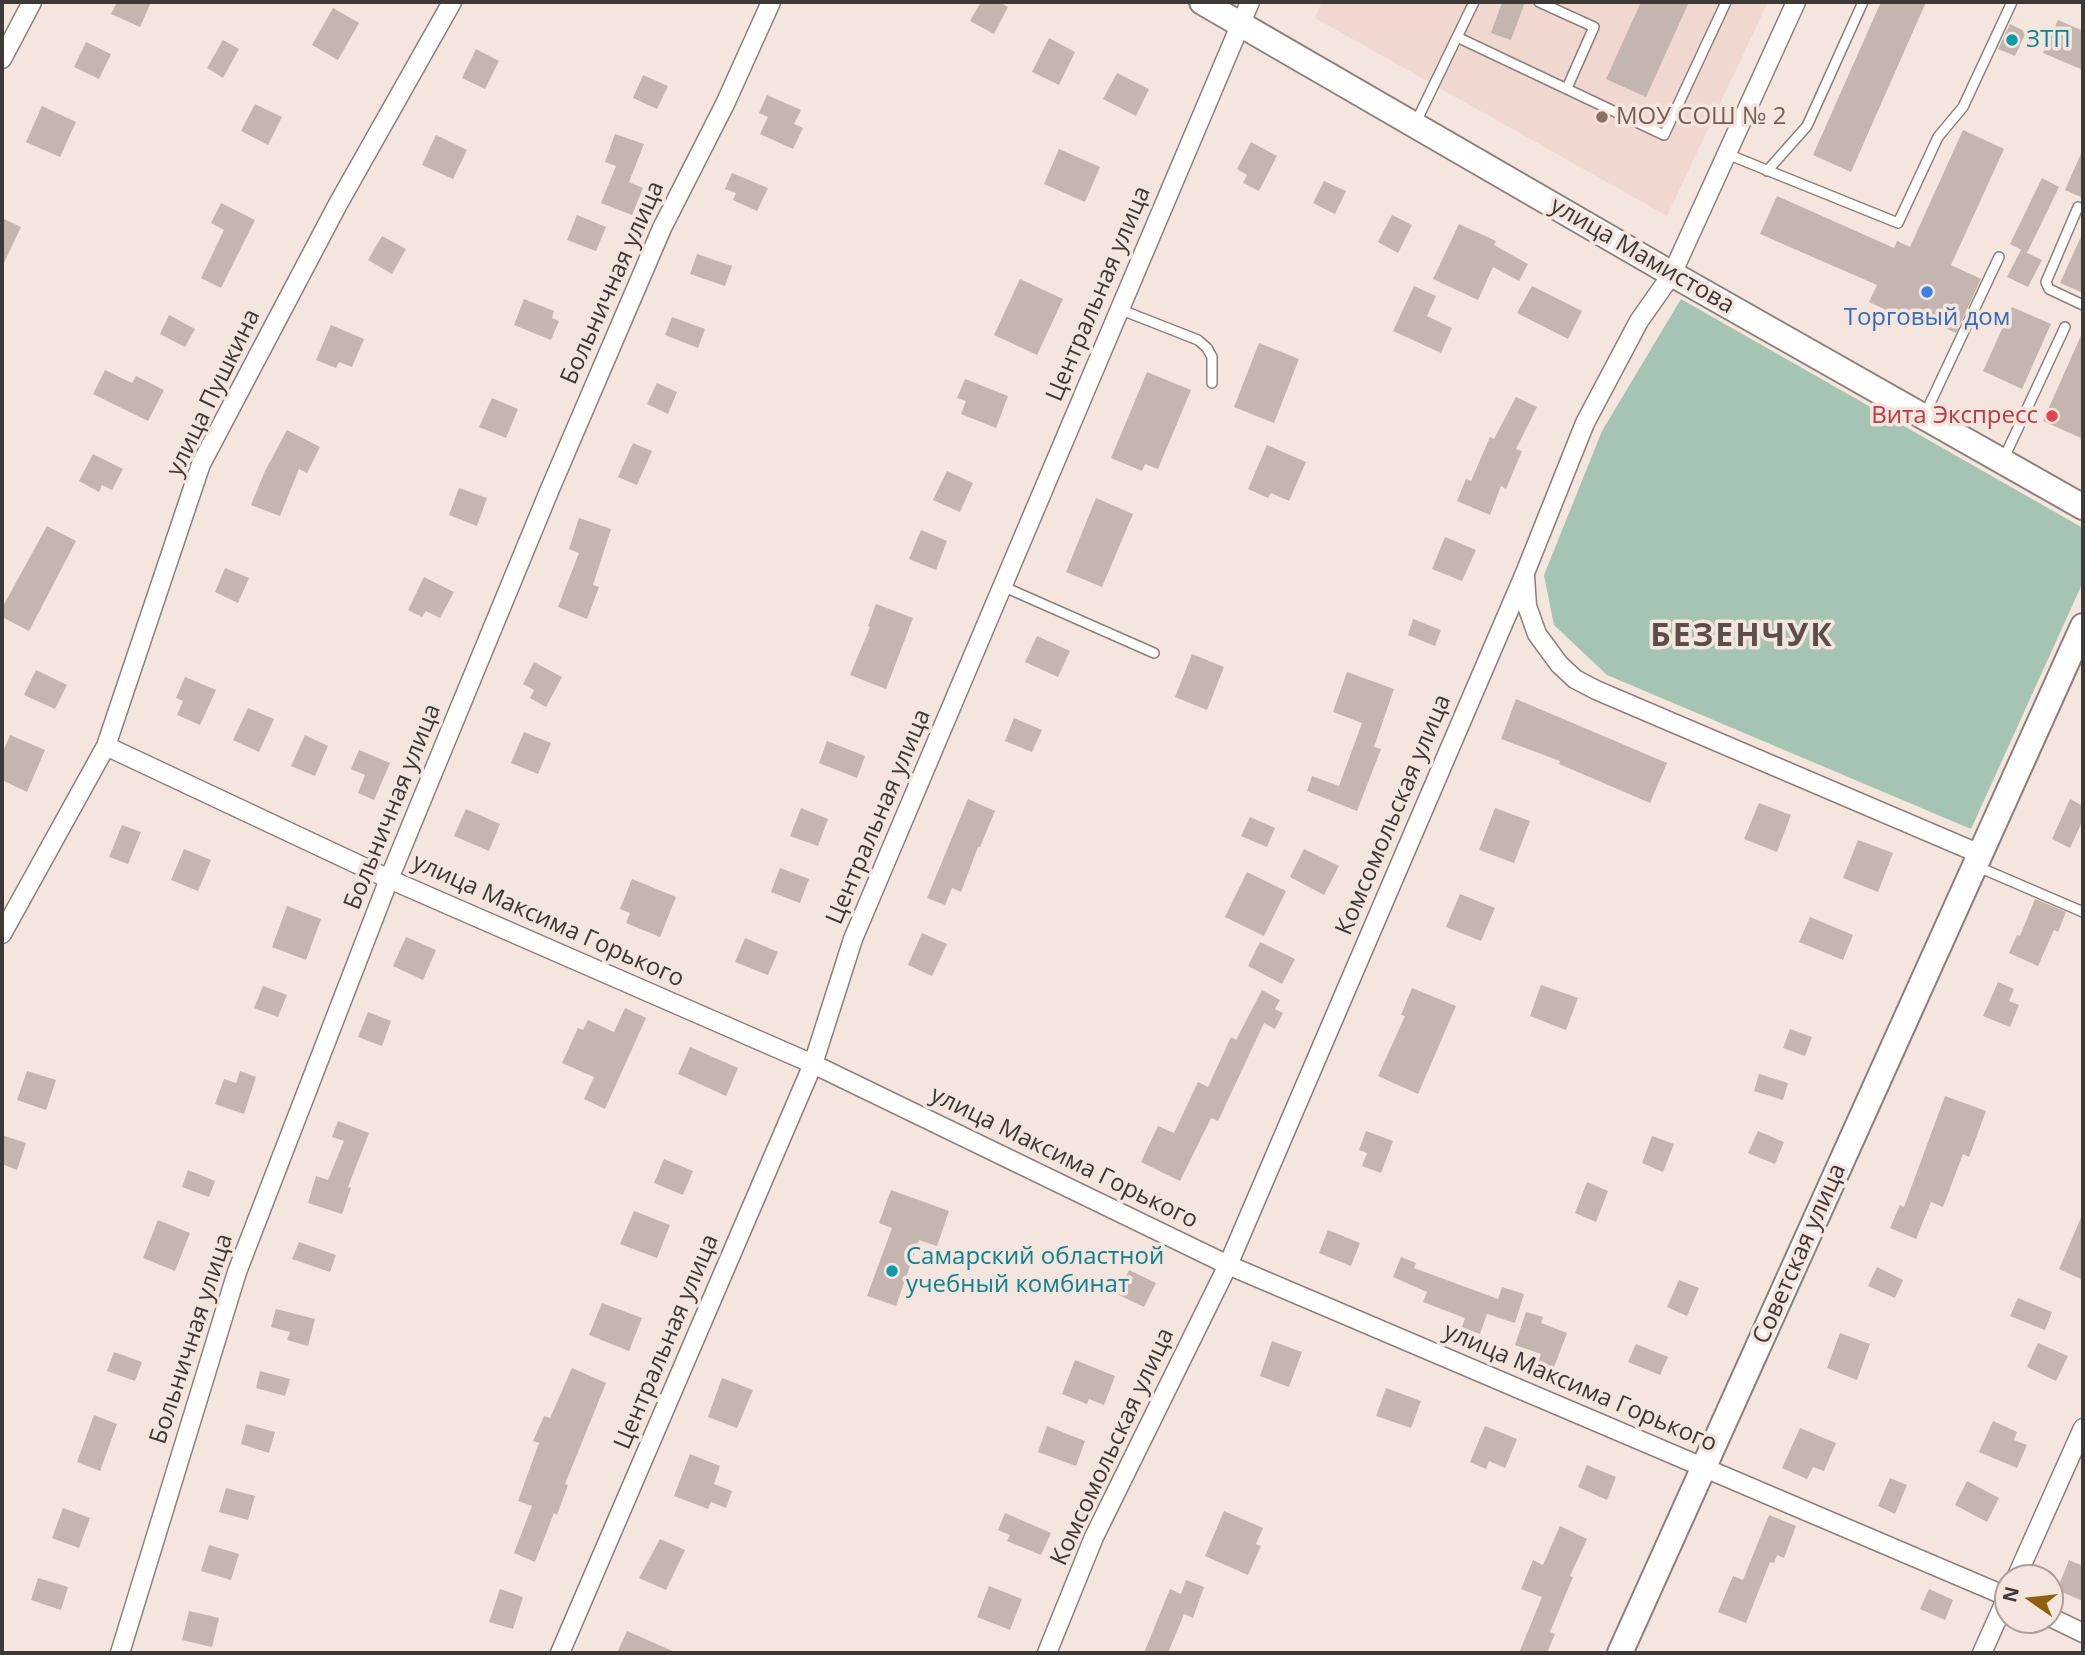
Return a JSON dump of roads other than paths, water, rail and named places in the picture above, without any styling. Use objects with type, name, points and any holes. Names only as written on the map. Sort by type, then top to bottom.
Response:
[{"type":"street","points":[[2,59],[32,2]]},
{"type":"street","name":"улица Пушкина","points":[[2,934],[106,746],[201,464],[338,204],[452,2]]},
{"type":"street","name":"Больничная улица","points":[[120,1653],[237,1272],[389,879],[550,489],[657,241],[725,104],[771,2]]},
{"type":"street","name":"улица Мамистова","points":[[1202,2],[1246,13],[1415,124],[1672,274],[2083,507]]},
{"type":"street","name":"Комсомольская улица","points":[[1047,1653],[1094,1537],[1228,1265],[1525,573],[1585,423],[1639,321],[1672,274],[1796,2]]},
{"type":"street","name":"Центральная улица","points":[[560,1653],[813,1064],[853,939],[1246,13]]},
{"type":"street","points":[[1525,573],[1527,606],[1531,620],[1547,650],[1575,679],[1977,860]]},
{"type":"street","name":"Советская улица","points":[[1620,1653],[2083,626]]},
{"type":"street","name":"улица Максима Горького","points":[[106,746],[389,879],[813,1064],[1228,1265],[1994,1591]]},
{"type":"street","points":[[2022,1564],[2083,1428]]},
{"type":"street","points":[[2064,1624],[2083,1633]]},
{"type":"street","points":[[1982,1653],[1994,1627]]},
{"type":"lane","points":[[1415,124],[1474,2]]},
{"type":"lane","points":[[1539,2],[1594,27],[1567,88]]},
{"type":"lane","points":[[1457,37],[1664,135],[1726,2]]},
{"type":"lane","points":[[1767,171],[1807,126],[1863,2]]},
{"type":"lane","points":[[1727,154],[1898,223],[1938,137],[1963,107],[2012,2]]},
{"type":"lane","points":[[2078,207],[2046,282],[2049,289],[2083,305]]},
{"type":"lane","points":[[1924,416],[1999,257]]},
{"type":"lane","points":[[1119,309],[1198,340],[1212,356],[1212,383]]},
{"type":"lane","points":[[2002,461],[2065,327]]},
{"type":"lane","points":[[1002,586],[1154,653]]},
{"type":"lane","points":[[1977,860],[2083,912]]},
{"type":"place","name":"ЗТП","points":[[2012,40]]},
{"type":"place","name":"МОУ СОШ № 2","points":[[1602,117]]},
{"type":"place","name":"Торговый дом","points":[[1927,292]]},
{"type":"place","name":"Вита Экспресс","points":[[2052,416]]},
{"type":"place","name":"Самарский областной учебный комбинат","points":[[892,1271]]},
{"type":"district","name":"БЕЗЕНЧУК","points":[[1742,637]]}]
